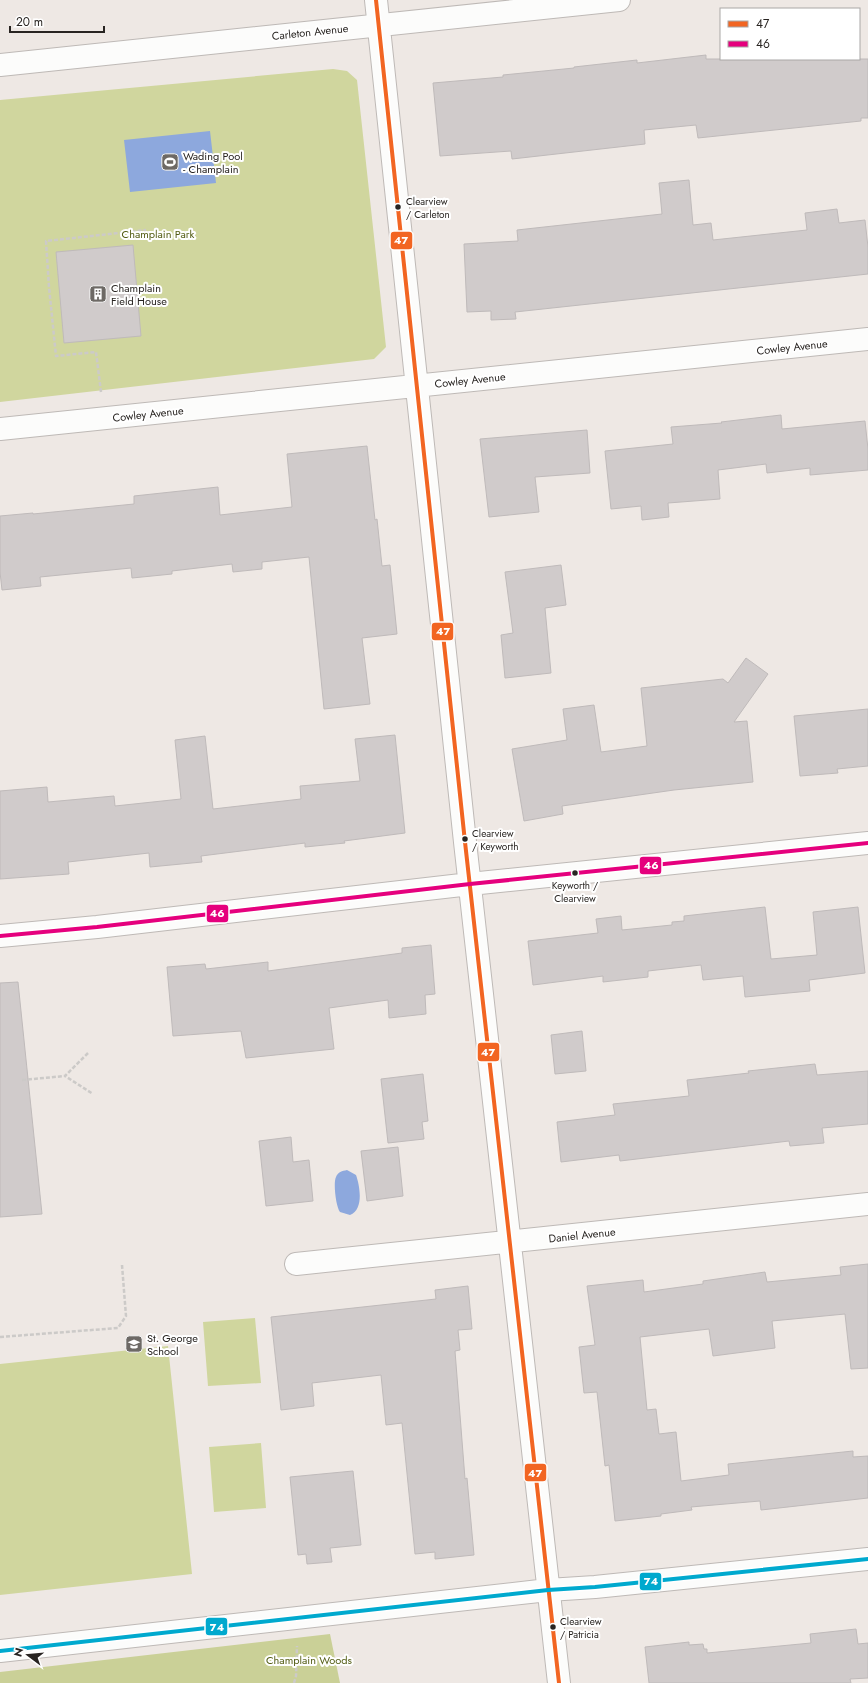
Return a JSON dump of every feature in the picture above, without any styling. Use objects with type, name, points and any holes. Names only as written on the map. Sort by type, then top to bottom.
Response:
[{"type":"street","points":[[376,0],[470,884],[559,1683]]},
{"type":"street","name":"Carleton Avenue","points":[[0,65],[619,0]]},
{"type":"street","name":"Cowley Avenue","points":[[0,429],[868,339]]},
{"type":"street","points":[[0,936],[97,927],[470,884],[868,843]]},
{"type":"street","name":"Daniel Avenue","points":[[296,1264],[868,1204]]},
{"type":"street","points":[[0,1651],[548,1590],[595,1587],[868,1559]]},
{"type":"path","points":[[105,418],[96,352],[56,356],[46,241],[146,230]]},
{"type":"path","points":[[65,1076],[88,1053]]},
{"type":"path","points":[[22,1080],[65,1076],[93,1094]]},
{"type":"path","points":[[0,1337],[118,1328],[126,1316],[122,1265]]},
{"type":"path","points":[[294,1683],[296,1676],[298,1619]]},
{"type":"green space","name":"Champlain Park","points":[[333,69],[347,71],[357,80],[386,347],[374,359],[0,402],[0,100]]},
{"type":"green space","points":[[255,1318],[261,1383],[208,1386],[203,1322]]},
{"type":"green space","points":[[168,1346],[192,1574],[0,1595],[0,1364]]},
{"type":"green space","points":[[261,1443],[266,1508],[214,1512],[209,1447]]},
{"type":"green space","name":"Champlain Woods","points":[[330,1634],[340,1683],[0,1683],[0,1672]]},
{"type":"water","name":"Wading Pool - Champlain","points":[[210,131],[216,183],[130,192],[124,140]]},
{"type":"water","points":[[347,1170],[356,1175],[360,1191],[357,1208],[350,1215],[340,1212],[337,1205],[335,1189],[335,1180],[337,1175],[340,1172]]},
{"type":"building","points":[[706,55],[706,59],[720,60],[868,59],[868,118],[861,118],[861,121],[698,138],[696,125],[644,130],[645,144],[512,159],[511,151],[440,156],[433,83],[503,77],[503,75],[637,60],[637,63]]},
{"type":"building","points":[[689,180],[693,225],[711,223],[713,240],[807,230],[805,213],[837,209],[839,223],[865,220],[868,247],[868,274],[515,312],[516,319],[491,320],[491,311],[467,312],[464,244],[518,241],[517,230],[662,214],[659,183]]},
{"type":"building","name":"Champlain Field House","points":[[133,245],[141,336],[64,343],[56,252]]},
{"type":"building","points":[[781,415],[782,429],[865,421],[868,449],[868,470],[810,475],[810,468],[767,473],[766,464],[718,470],[720,499],[668,503],[669,517],[642,520],[641,506],[611,509],[605,451],[673,444],[671,427],[722,423],[721,422]]},
{"type":"building","points":[[587,430],[590,473],[535,477],[539,512],[489,517],[480,439]]},
{"type":"building","points":[[367,446],[375,520],[377,519],[382,566],[390,565],[397,634],[362,638],[370,704],[324,709],[309,557],[262,562],[262,569],[233,572],[232,564],[172,571],[172,574],[132,578],[131,568],[40,577],[41,586],[2,590],[0,572],[0,516],[134,504],[134,496],[218,487],[220,515],[292,507],[287,454]]},
{"type":"building","points":[[561,565],[566,605],[545,608],[551,673],[505,678],[501,635],[513,633],[505,572]]},
{"type":"building","points":[[746,658],[768,674],[734,722],[747,721],[753,782],[674,790],[562,806],[563,814],[524,821],[512,749],[567,740],[563,709],[594,705],[601,752],[647,746],[641,688],[723,679],[728,683]]},
{"type":"building","points":[[868,709],[868,766],[837,769],[838,773],[800,776],[794,716]]},
{"type":"building","points":[[395,735],[405,833],[344,841],[345,843],[305,847],[305,843],[201,856],[202,862],[150,867],[149,853],[68,862],[69,874],[0,879],[0,791],[47,787],[48,802],[114,796],[115,806],[181,799],[175,740],[205,736],[213,809],[301,799],[300,786],[360,781],[355,739]]},
{"type":"building","points":[[765,907],[771,959],[817,955],[813,912],[858,907],[865,973],[809,980],[810,991],[745,997],[743,976],[703,980],[701,965],[648,971],[648,977],[603,982],[603,976],[533,985],[528,941],[598,933],[596,919],[621,916],[622,930],[672,925],[672,922],[684,921],[684,916]]},
{"type":"building","points":[[431,945],[435,994],[425,995],[426,1014],[389,1018],[388,1000],[329,1008],[334,1049],[246,1058],[241,1031],[173,1036],[167,967],[205,964],[206,969],[268,962],[268,971],[402,953],[402,948]]},
{"type":"building","points":[[18,982],[42,1214],[0,1217],[0,983]]},
{"type":"building","points":[[582,1031],[586,1071],[555,1074],[551,1035]]},
{"type":"building","points":[[815,1064],[817,1075],[868,1071],[868,1124],[822,1128],[824,1143],[790,1146],[789,1141],[620,1161],[619,1155],[561,1162],[557,1122],[615,1115],[613,1104],[689,1096],[687,1080],[749,1073],[748,1071]]},
{"type":"building","points":[[423,1074],[428,1121],[422,1122],[424,1139],[388,1143],[381,1079]]},
{"type":"building","points":[[291,1137],[293,1162],[309,1160],[313,1201],[266,1206],[259,1141]]},
{"type":"building","points":[[398,1147],[403,1196],[367,1201],[361,1151]]},
{"type":"building","points":[[868,1264],[868,1368],[851,1369],[845,1314],[772,1321],[775,1348],[713,1356],[709,1329],[640,1337],[647,1410],[656,1409],[659,1434],[676,1432],[681,1481],[729,1475],[728,1464],[853,1451],[853,1457],[868,1456],[868,1498],[761,1510],[760,1501],[691,1507],[692,1510],[661,1514],[661,1516],[615,1521],[609,1465],[605,1466],[597,1392],[584,1393],[579,1347],[595,1345],[587,1286],[643,1280],[644,1292],[703,1284],[703,1281],[765,1272],[767,1282],[841,1275],[840,1267]]},
{"type":"building","points":[[468,1286],[472,1329],[458,1330],[460,1350],[455,1351],[465,1479],[467,1478],[474,1555],[435,1559],[435,1552],[415,1554],[402,1423],[386,1425],[381,1375],[312,1383],[314,1406],[281,1410],[271,1317],[436,1299],[435,1290]]},
{"type":"building","points":[[353,1471],[361,1545],[330,1548],[332,1562],[307,1564],[306,1554],[298,1555],[290,1477]]},
{"type":"building","points":[[856,1629],[858,1644],[868,1643],[868,1678],[850,1679],[851,1683],[649,1683],[645,1647],[689,1642],[689,1645],[703,1644],[704,1649],[707,1649],[707,1653],[811,1643],[810,1634]]},
{"type":"transit line","name":"47","points":[[376,0],[465,842],[559,1683]]},
{"type":"transit line","name":"46","points":[[0,936],[97,927],[470,884],[868,843]]},
{"type":"transit line","name":"74","points":[[0,1651],[548,1590],[595,1587],[868,1559]]},
{"type":"place","name":"Wading Pool - Champlain","points":[[170,162]]},
{"type":"place","name":"Clearview / Carleton","points":[[398,207]]},
{"type":"place","name":"Champlain Field House","points":[[98,294]]},
{"type":"place","name":"Clearview / Keyworth","points":[[465,839]]},
{"type":"place","name":"Keyworth / Clearview","points":[[575,873]]},
{"type":"place","name":"St. George School","points":[[134,1344]]},
{"type":"place","name":"Clearview / Patricia","points":[[553,1627]]}]
